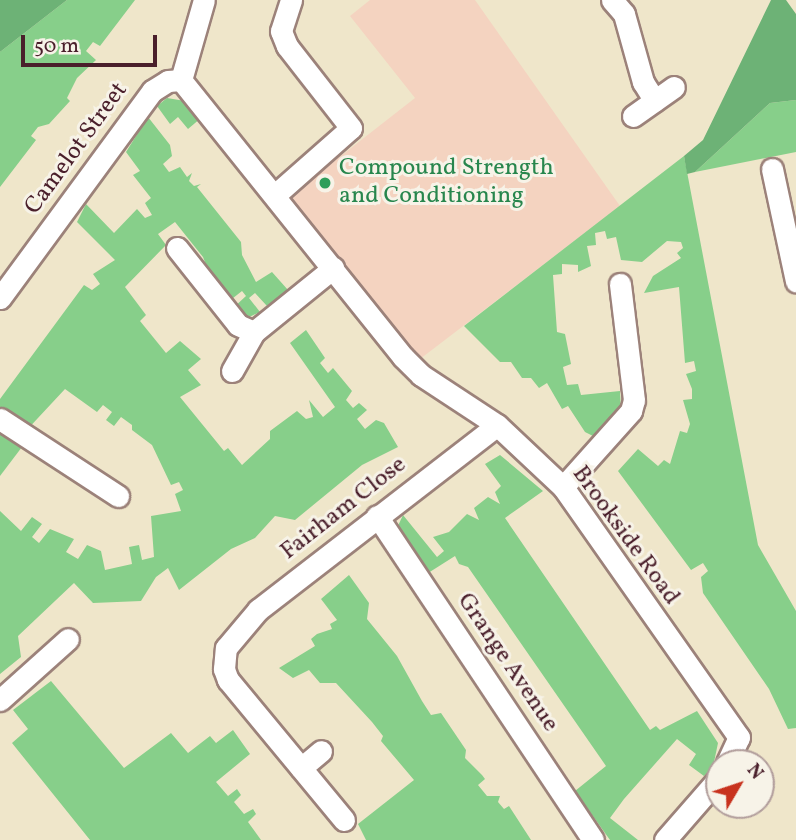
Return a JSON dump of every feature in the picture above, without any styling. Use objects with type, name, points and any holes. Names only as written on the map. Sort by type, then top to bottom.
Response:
[{"type":"street","points":[[181,80],[204,0]]},
{"type":"street","points":[[275,195],[351,128],[286,46],[281,31],[291,0]]},
{"type":"street","points":[[612,0],[624,14],[643,82],[655,101]]},
{"type":"street","name":"Brookside Road","points":[[181,80],[421,375],[497,425],[563,487],[739,737],[733,749]]},
{"type":"street","name":"Camelot Street","points":[[0,298],[152,91],[168,81],[181,80]]},
{"type":"street","points":[[633,116],[674,87]]},
{"type":"street","points":[[772,169],[796,281]]},
{"type":"street","points":[[177,248],[238,325],[254,332]]},
{"type":"street","points":[[232,371],[254,332],[333,268]]},
{"type":"street","points":[[563,487],[631,411],[634,400],[620,284]]},
{"type":"street","points":[[0,419],[118,496]]},
{"type":"street","name":"Fairham Close","points":[[344,820],[228,680],[224,663],[226,638],[377,516],[497,425]]},
{"type":"street","name":"Grange Avenue","points":[[377,516],[593,840]]},
{"type":"street","points":[[0,700],[68,639]]},
{"type":"street","points":[[301,768],[321,751]]},
{"type":"street","points":[[665,840],[705,794]]},
{"type":"shaded area","points":[[370,0],[475,0],[620,206],[420,359],[287,198],[415,98],[350,16]]},
{"type":"green space","points":[[0,0],[67,0],[0,52]]},
{"type":"green space","points":[[67,0],[135,0],[100,46],[93,42],[86,51],[96,60],[77,78],[67,98],[70,101],[49,124],[38,127],[31,136],[36,140],[0,187],[0,52]]},
{"type":"green space","points":[[771,0],[786,0],[796,14],[796,100],[770,103],[695,172],[687,174],[684,156],[703,140]]},
{"type":"green space","points":[[167,98],[185,101],[201,118],[188,129],[178,117],[170,124],[157,106]]},
{"type":"green space","points":[[796,100],[796,152],[695,172],[770,103]]},
{"type":"green space","points":[[148,117],[170,145],[172,156],[163,164],[169,172],[180,167],[187,177],[192,173],[189,181],[194,186],[201,184],[197,187],[241,242],[242,255],[256,282],[272,272],[288,290],[267,306],[255,293],[249,298],[260,312],[245,319],[232,309],[246,296],[242,291],[228,302],[213,283],[203,257],[175,222],[158,234],[166,245],[125,287],[146,315],[140,321],[166,353],[180,341],[201,359],[188,370],[201,385],[180,397],[224,451],[228,448],[242,465],[270,439],[270,431],[297,411],[306,419],[313,417],[309,400],[323,417],[335,407],[290,343],[306,330],[325,358],[320,363],[328,373],[333,368],[352,391],[346,400],[353,408],[359,403],[367,410],[357,419],[365,429],[376,420],[384,423],[398,447],[362,465],[295,520],[275,516],[255,538],[231,549],[179,590],[168,568],[156,577],[141,601],[93,603],[74,583],[18,636],[21,657],[0,674],[0,511],[21,531],[32,517],[42,524],[32,537],[39,543],[50,529],[74,539],[66,552],[78,559],[87,545],[101,551],[105,570],[132,564],[129,547],[139,545],[142,560],[154,557],[151,516],[181,511],[175,494],[183,490],[179,482],[171,485],[152,445],[132,430],[132,425],[121,417],[114,426],[106,420],[112,412],[103,405],[97,412],[65,389],[24,433],[0,415],[0,399],[84,285],[92,290],[100,284],[93,274],[115,260],[77,222],[86,204],[114,233],[137,209],[145,218],[152,215],[145,203],[151,198],[133,175],[140,171],[126,152]]},
{"type":"green space","points":[[684,156],[758,545],[796,611],[796,728],[788,729],[769,689],[703,593],[701,577],[708,571],[703,563],[691,570],[618,471],[638,449],[658,466],[664,460],[670,464],[680,431],[687,433],[690,424],[683,400],[692,399],[692,389],[686,374],[696,371],[694,361],[685,363],[679,287],[644,293],[653,276],[681,258],[677,253],[683,248],[681,242],[667,241],[642,262],[621,260],[616,237],[607,239],[605,231],[595,233],[596,245],[587,246],[591,266],[578,272],[578,265],[562,264],[562,274],[553,275],[557,332],[565,334],[571,364],[563,367],[567,385],[578,384],[581,395],[620,391],[621,411],[595,437],[585,432],[568,406],[562,409],[547,383],[539,388],[531,378],[522,378],[511,362],[500,362],[464,326]]},
{"type":"green space","points":[[0,426],[25,443],[0,476]]},
{"type":"green space","points":[[500,455],[543,491],[505,518],[650,730],[656,726],[660,730],[697,711],[718,743],[717,749],[705,749],[704,776],[689,765],[696,754],[677,739],[624,799],[610,818],[638,840],[610,840],[575,791],[606,766],[468,567],[459,564],[455,556],[425,575],[397,528],[403,515],[437,557],[444,551],[433,537],[449,532],[467,514],[479,520],[474,508],[488,497],[500,504],[495,492],[501,486],[485,464]]},
{"type":"green space","points":[[349,575],[369,603],[367,619],[397,656],[431,715],[441,713],[466,750],[465,758],[485,779],[478,785],[487,796],[500,796],[498,802],[504,809],[509,806],[531,840],[366,840],[358,824],[414,780],[381,741],[383,736],[372,722],[336,683],[320,683],[309,670],[293,678],[279,668],[315,646],[311,639],[317,634],[332,629],[330,624],[337,620],[321,599]]},
{"type":"green space","points":[[51,681],[124,768],[171,733],[188,753],[210,736],[216,743],[233,730],[250,754],[216,782],[228,796],[237,789],[241,795],[234,802],[244,814],[253,809],[256,814],[248,822],[261,840],[90,840],[12,743],[28,729],[13,710]]},
{"type":"place","name":"Compound Strength and Conditioning","points":[[325,183]]}]
